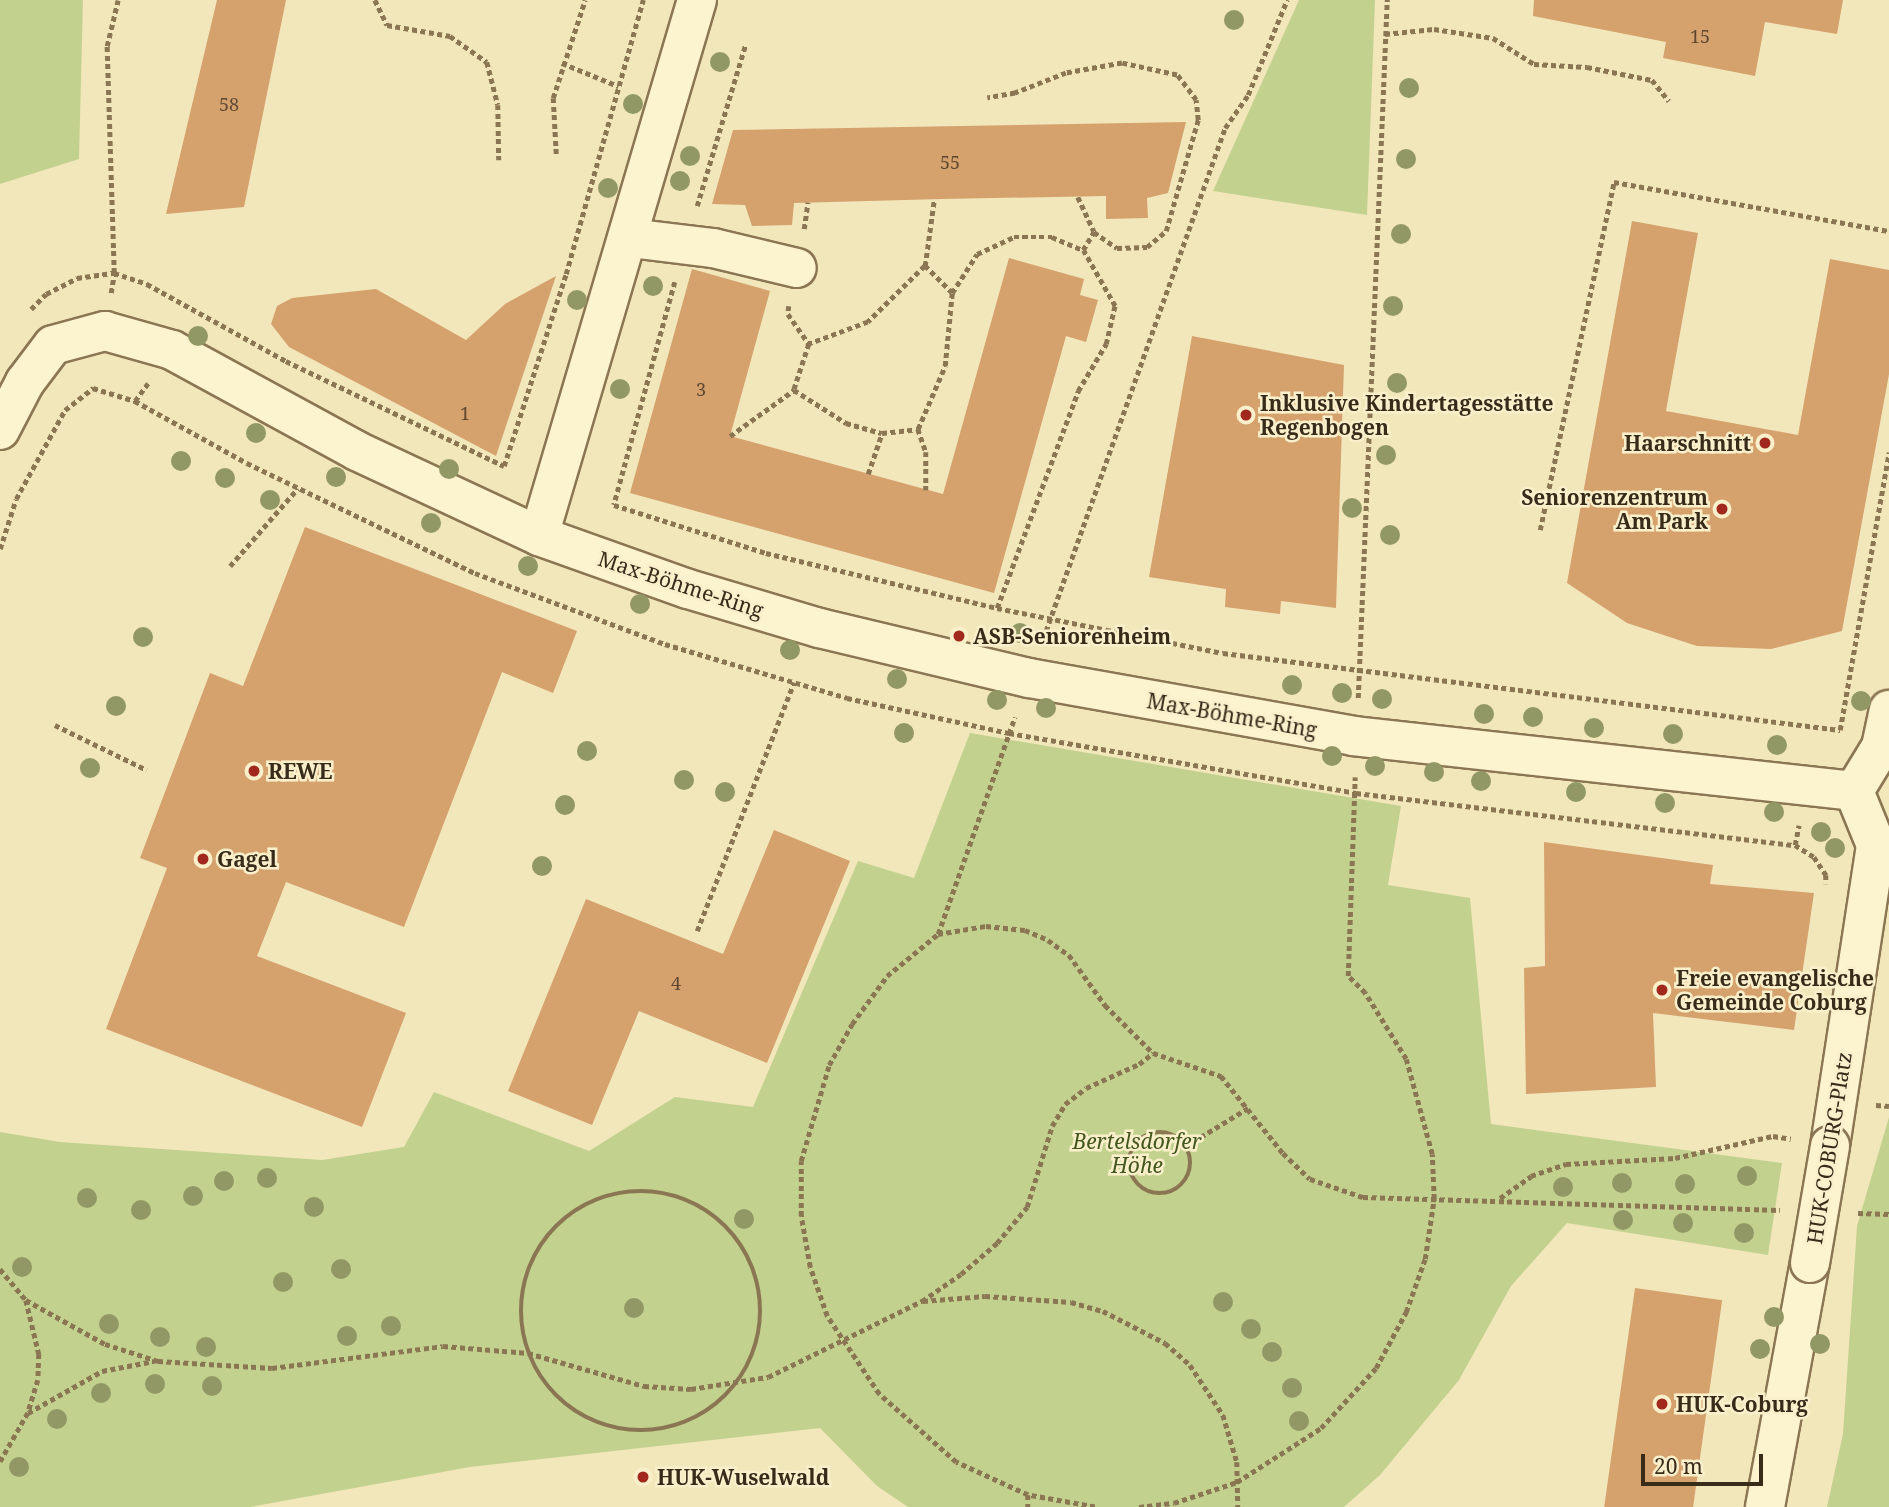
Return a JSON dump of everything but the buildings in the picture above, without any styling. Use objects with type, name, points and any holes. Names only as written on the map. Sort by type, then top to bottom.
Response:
[{"type":"street","points":[[539,536],[697,0]]},
{"type":"street","points":[[629,238],[713,248],[797,268]]},
{"type":"street","name":"Max-Böhme-Ring","points":[[105,331],[172,350],[357,451],[539,536],[688,589],[819,628],[1029,678],[1353,736],[1854,791]]},
{"type":"street","points":[[0,430],[25,382],[52,345],[105,331]]},
{"type":"street","points":[[1854,791],[1881,747],[1889,710]]},
{"type":"street","name":"HUK-COBURG-Platz","points":[[1765,1507],[1830,1146],[1876,845],[1854,791]]},
{"type":"path","points":[[105,331],[114,273],[107,46],[118,0]]},
{"type":"path","points":[[375,0],[387,25],[450,36],[487,62],[498,105],[499,160]]},
{"type":"path","points":[[555,154],[553,98],[562,63],[585,0]]},
{"type":"path","points":[[195,313],[504,466],[566,274],[643,0]]},
{"type":"path","points":[[1050,619],[1225,128],[1248,94],[1287,0]]},
{"type":"path","points":[[1361,669],[1387,0]]},
{"type":"path","points":[[1385,34],[1434,29],[1493,38],[1534,64],[1587,67],[1652,80],[1669,101]]},
{"type":"path","points":[[562,63],[618,86]]},
{"type":"path","points":[[988,98],[1014,93],[1066,73],[1122,63],[1177,75],[1196,100],[1198,120],[1166,231],[1147,247],[1117,248],[1094,232],[1078,197]]},
{"type":"path","points":[[1540,530],[1614,182],[1889,231]]},
{"type":"path","points":[[730,436],[794,390],[809,344],[869,322],[925,266],[934,200]]},
{"type":"path","points":[[1083,250],[1094,232]]},
{"type":"path","points":[[926,490],[926,452],[918,429],[945,366],[952,293],[977,254],[1014,237],[1052,237],[1083,250],[1115,306],[1106,344],[1077,391],[998,608]]},
{"type":"path","points":[[925,266],[952,293]]},
{"type":"path","points":[[0,549],[16,499],[65,410],[93,388],[135,401],[172,350]]},
{"type":"path","points":[[794,390],[846,424],[882,433],[918,429]]},
{"type":"path","points":[[868,474],[882,433]]},
{"type":"path","points":[[614,505],[766,553],[998,608],[1223,653],[1840,730],[1889,452]]},
{"type":"path","points":[[230,566],[298,488]]},
{"type":"path","points":[[938,934],[1029,678]]},
{"type":"path","points":[[697,931],[794,682]]},
{"type":"path","points":[[55,725],[147,770]]},
{"type":"path","points":[[1139,1507],[1174,1503],[1237,1482],[1321,1428],[1376,1368],[1406,1312],[1425,1259],[1434,1199],[1432,1154],[1406,1059],[1365,993],[1348,976],[1356,793],[1353,736]]},
{"type":"path","points":[[1095,1507],[1028,1495],[956,1462],[915,1429],[879,1394],[843,1342],[827,1316],[810,1267],[801,1216],[801,1161],[829,1065],[852,1024],[887,976],[938,934],[986,926],[1025,930],[1048,940],[1069,955],[1104,1005],[1153,1053],[1221,1076],[1283,1153],[1310,1178],[1363,1197],[1499,1199],[1792,1210]]},
{"type":"path","points":[[28,1413],[102,1371],[158,1361],[272,1367],[443,1346],[528,1353],[644,1386],[691,1389],[768,1377],[922,1301],[997,1243],[1027,1207],[1052,1126],[1065,1104],[1086,1088],[1139,1064],[1153,1053]]},
{"type":"path","points":[[1877,1105],[1889,1106]]},
{"type":"path","points":[[1186,1146],[1248,1108]]},
{"type":"path","points":[[1159,1132],[1179,1139],[1186,1146],[1191,1165],[1177,1189],[1158,1194],[1134,1179],[1130,1159],[1139,1140],[1159,1132]]},
{"type":"path","points":[[1499,1199],[1531,1177],[1566,1164],[1675,1158],[1773,1136],[1830,1146]]},
{"type":"path","points":[[645,1190],[671,1194],[718,1217],[750,1258],[762,1310],[759,1335],[737,1383],[720,1402],[675,1426],[624,1430],[576,1412],[555,1396],[528,1353],[521,1301],[536,1251],[561,1222],[594,1200],[645,1190]]},
{"type":"path","points":[[1847,1213],[1889,1214]]},
{"type":"path","points":[[0,1269],[26,1300],[105,1344],[158,1361]]},
{"type":"path","points":[[922,1301],[1032,1296],[1103,1311],[1165,1343],[1211,1393],[1232,1438],[1238,1507]]},
{"type":"path","points":[[0,1462],[28,1413],[39,1354],[26,1300]]},
{"type":"path","points":[[1028,1495],[1028,1507]]},
{"type":"green space","points":[[0,0],[83,0],[79,159],[0,184]]},
{"type":"green space","points":[[1299,0],[1375,0],[1367,215],[1213,191]]},
{"type":"green space","name":"Bertelsdorfer Höhe","points":[[970,733],[1401,806],[1388,885],[1470,898],[1491,1124],[1782,1163],[1768,1255],[1567,1223],[1511,1286],[1459,1380],[1380,1475],[1344,1507],[908,1507],[877,1486],[820,1428],[470,1467],[250,1507],[0,1507],[0,1132],[60,1142],[322,1160],[404,1147],[434,1092],[589,1151],[675,1097],[753,1107],[858,861],[914,878]]},
{"type":"green space","points":[[1889,1117],[1889,1507],[1827,1507],[1843,1434],[1857,1226]]},
{"type":"place","name":"Inklusive Kindertagesstätte Regenbogen","points":[[1246,415]]},
{"type":"place","name":"Haarschnitt","points":[[1765,443]]},
{"type":"place","name":"Seniorenzentrum Am Park","points":[[1722,509]]},
{"type":"place","name":"ASB-Seniorenheim","points":[[959,636]]},
{"type":"place","name":"REWE","points":[[254,771]]},
{"type":"place","name":"Gagel","points":[[203,859]]},
{"type":"place","name":"Freie evangelische Gemeinde Coburg","points":[[1662,990]]},
{"type":"place","name":"HUK-Coburg","points":[[1662,1404]]},
{"type":"place","name":"HUK-Wuselwald","points":[[643,1477]]}]
